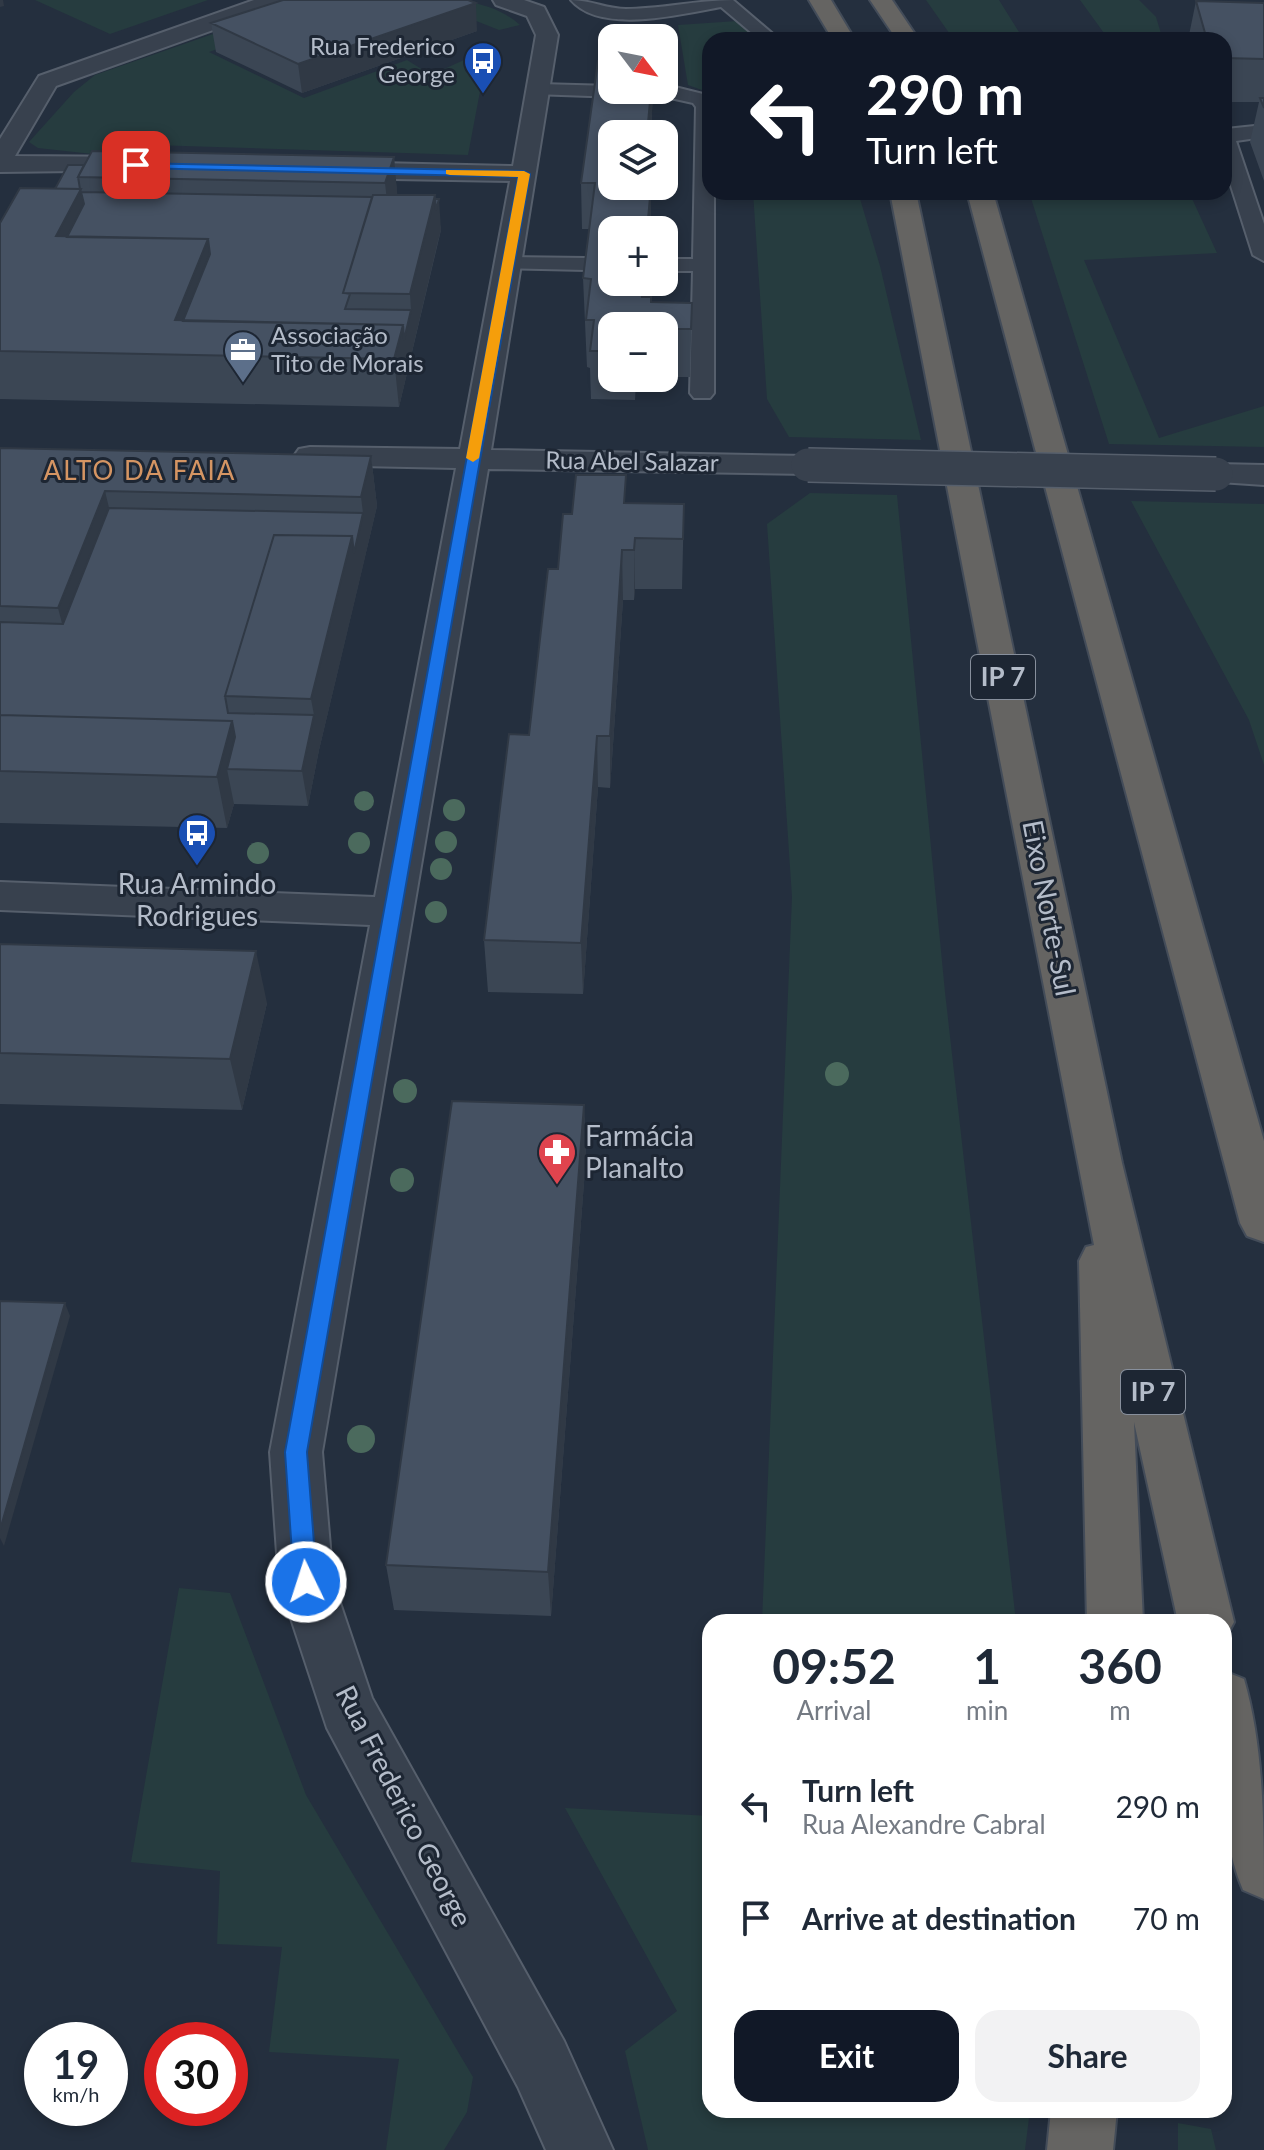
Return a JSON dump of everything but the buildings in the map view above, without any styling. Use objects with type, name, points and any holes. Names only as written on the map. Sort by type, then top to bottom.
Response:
[{"type":"highway","points":[[820,0],[839,32]]},
{"type":"highway","points":[[881,0],[903,32]]},
{"type":"highway","name":"Eixo Norte-Sul","points":[[905,200],[1099,1163],[1204,1614]]},
{"type":"highway","points":[[982,200],[1264,1223]]},
{"type":"highway","points":[[1237,1125],[1264,1165]]},
{"type":"highway","points":[[1099,1163],[1115,1614]]},
{"type":"highway","points":[[1232,1732],[1264,1869]]},
{"type":"highway","points":[[1080,2150],[1083,2118]]},
{"type":"street","points":[[168,166],[0,162],[47,81],[275,0]]},
{"type":"street","name":"Rua Frederico George","points":[[504,0],[536,12],[547,35],[540,90],[296,1452],[306,1582],[347,1709],[541,2064],[580,2150]]},
{"type":"street","points":[[309,169],[524,174]]},
{"type":"street","name":"Rua Abel Salazar","points":[[286,456],[1264,475]]},
{"type":"street","points":[[0,896],[391,912]]},
{"type":"lane","points":[[580,0],[585,7],[619,15],[723,0],[761,32]]},
{"type":"lane","points":[[540,90],[675,93],[702,102]]},
{"type":"lane","points":[[1232,134],[1264,131]]},
{"type":"lane","points":[[1232,158],[1264,255]]},
{"type":"lane","points":[[702,393],[704,200]]},
{"type":"lane","points":[[508,263],[586,264]]},
{"type":"lane","points":[[678,265],[704,265]]},
{"type":"green space","points":[[35,0],[208,0],[110,34]]},
{"type":"green space","points":[[311,0],[356,0],[209,52],[304,98],[407,60],[431,75],[488,49],[468,155],[120,144],[111,156],[38,148],[29,142],[74,92],[95,75]]},
{"type":"green space","points":[[423,0],[462,1],[486,6],[520,25],[499,30]]},
{"type":"green space","points":[[926,0],[999,0],[1019,32],[948,32]]},
{"type":"green space","points":[[1080,0],[1139,0],[1156,17],[1161,32],[1103,32]]},
{"type":"green space","points":[[737,21],[750,32],[702,32],[702,90],[688,85],[678,25]]},
{"type":"green space","points":[[754,200],[860,200],[880,266],[921,440],[789,437],[767,399]]},
{"type":"green space","points":[[1032,200],[1193,200],[1217,253],[1084,260],[1159,438],[1264,406],[1264,447],[1109,444]]},
{"type":"green space","points":[[810,493],[897,495],[945,992],[1015,1614],[762,1614],[792,897],[767,524]]},
{"type":"green space","points":[[1131,501],[1264,504],[1264,765],[1249,720]]},
{"type":"green space","points":[[179,1588],[230,1593],[306,1795],[473,2077],[467,2112],[444,2150],[386,2150],[399,2059],[269,2052],[282,1947],[217,1944],[220,1871],[131,1862]]},
{"type":"green space","points":[[565,1808],[702,1816],[702,2118],[1029,2118],[1025,2150],[648,2150],[625,2051],[677,2011]]},
{"type":"green space","points":[[1178,2123],[1211,2129],[1216,2150],[1178,2150]]},
{"type":"slow traffic","points":[[450,172],[524,174],[473,458]]},
{"type":"place","name":"Rua Frederico George","points":[[483,95]]},
{"type":"place","name":"Associação Tito de Morais","points":[[243,384]]},
{"type":"place","name":"Rua Armindo Rodrigues","points":[[197,867]]},
{"type":"place","name":"Farmácia Planalto","points":[[557,1186]]},
{"type":"district","name":"ALTO DA FAIA","points":[[140,471]]},
{"type":"route","points":[[136,165],[524,174],[296,1452],[306,1582]]}]
